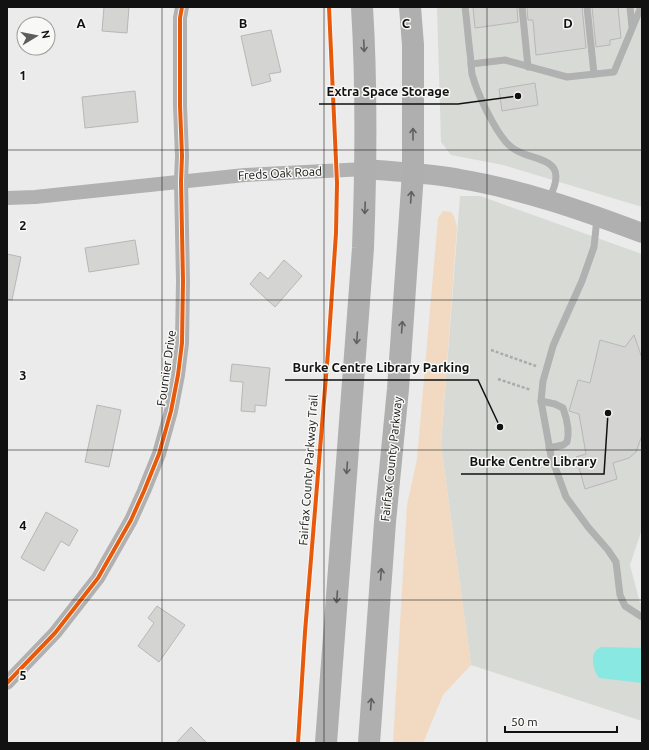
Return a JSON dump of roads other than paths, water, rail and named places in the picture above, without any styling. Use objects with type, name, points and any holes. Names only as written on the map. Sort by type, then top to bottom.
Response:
[{"type":"highway","points":[[326,743],[363,248],[366,169],[365,56],[362,7]]},
{"type":"highway","name":"Fairfax County Parkway","points":[[369,743],[385,522],[398,389],[413,173],[413,45],[410,7]]},
{"type":"street","name":"Fournier Drive","points":[[7,683],[55,632],[98,578],[131,520],[144,491],[159,454],[171,411],[182,343],[183,281],[180,18],[182,7]]},
{"type":"street","name":"Freds Oak Road","points":[[7,198],[35,197],[245,174],[366,169],[459,178],[548,201],[597,216],[642,233]]},
{"type":"lane","points":[[465,7],[472,73],[480,96],[498,130],[507,143],[521,152],[548,162],[556,171],[557,180],[548,201]]},
{"type":"lane","points":[[522,7],[528,67]]},
{"type":"lane","points":[[587,7],[594,74]]},
{"type":"lane","points":[[630,7],[632,28]]},
{"type":"lane","points":[[471,64],[505,60],[567,77],[614,72],[641,7]]},
{"type":"lane","points":[[597,216],[594,247],[582,281],[554,346],[543,381],[541,401],[551,456],[566,497],[616,562],[620,595],[625,606],[642,617]]},
{"type":"lane","points":[[541,401],[555,404],[563,408],[566,417],[569,435],[568,442],[563,445],[549,448]]},
{"type":"water","points":[[601,647],[642,648],[642,683],[599,678],[595,672],[593,659],[595,651]]},
{"type":"place","name":"Extra Space Storage","points":[[518,96]]},
{"type":"place","name":"Burke Centre Library","points":[[608,413]]},
{"type":"place","name":"Burke Centre Library Parking","points":[[500,427]]}]
